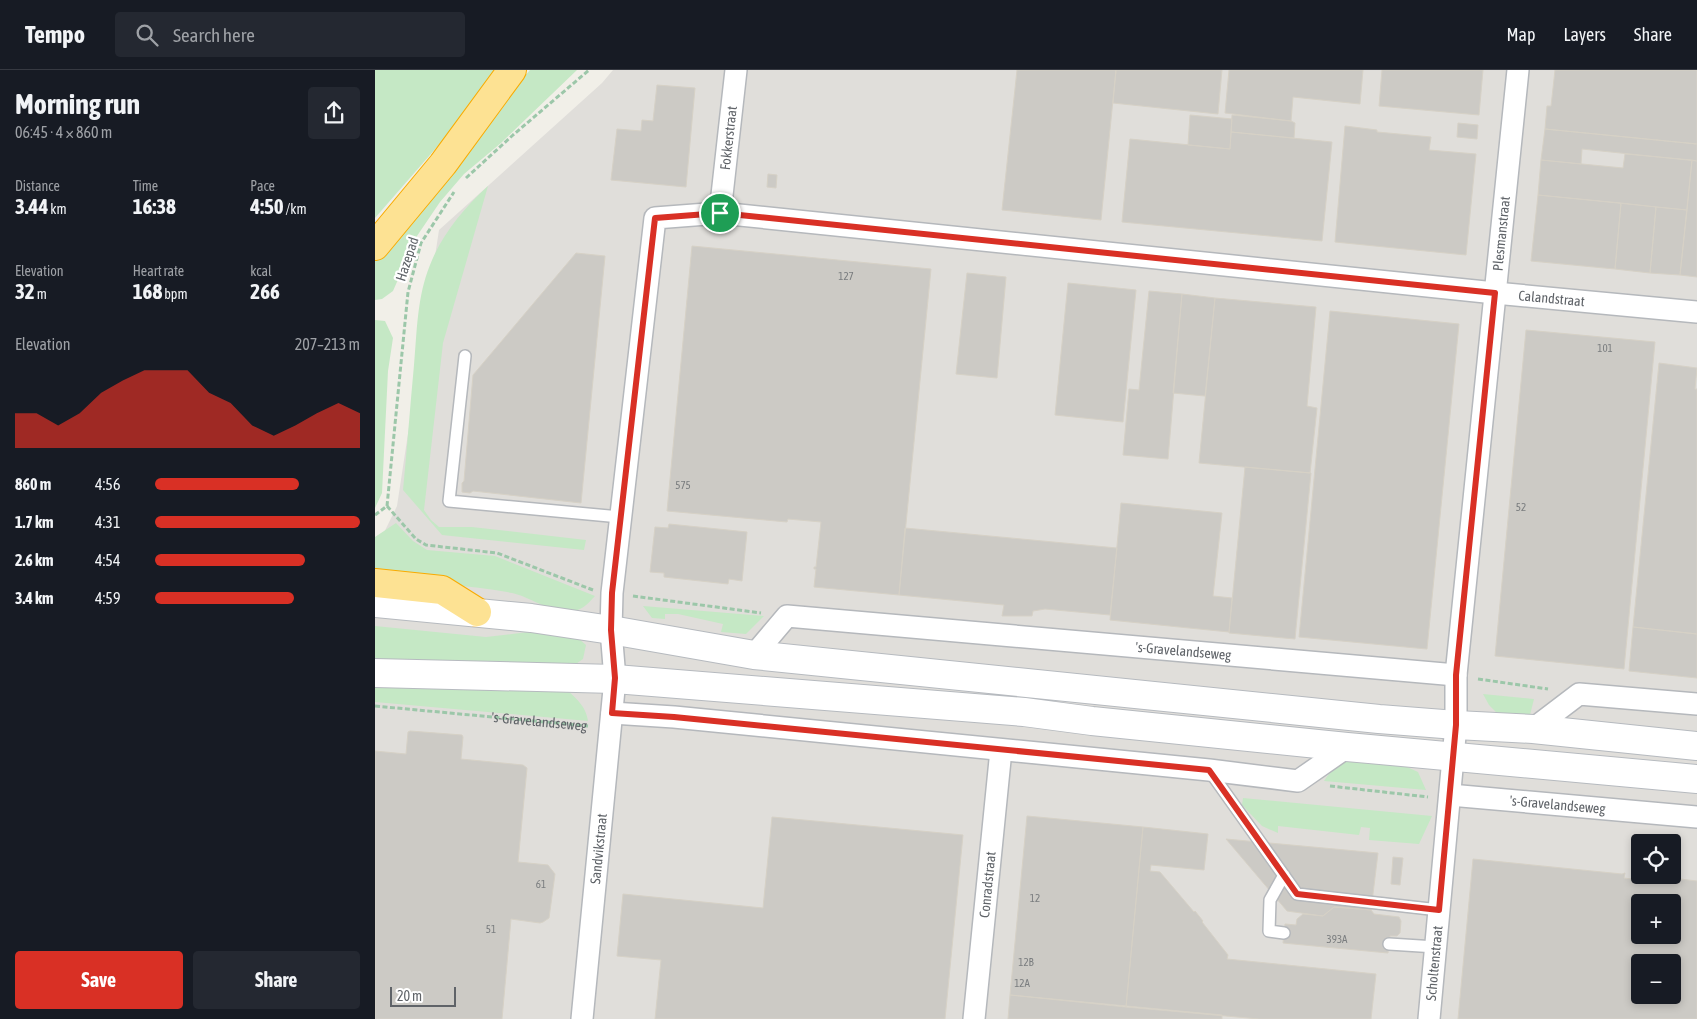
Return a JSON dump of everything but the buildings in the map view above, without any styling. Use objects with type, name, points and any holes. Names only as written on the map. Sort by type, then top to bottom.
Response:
[{"type":"highway","points":[[375,246],[443,164],[513,70]]},
{"type":"highway","points":[[375,583],[442,590],[477,612]]},
{"type":"main road","points":[[375,602],[531,618],[754,655],[1379,719],[1533,729],[1697,746]]},
{"type":"main road","points":[[375,673],[615,678],[1024,712],[1091,721],[1347,747],[1697,779]]},
{"type":"street","name":"Fokkerstraat","points":[[720,213],[736,70]]},
{"type":"street","name":"Plesmanstraat","points":[[1453,757],[1456,725],[1456,675],[1518,70]]},
{"type":"street","name":"Calandstraat","points":[[720,213],[1697,312]]},
{"type":"street","points":[[615,678],[611,630],[612,593],[655,218],[720,213]]},
{"type":"street","points":[[754,655],[787,616]]},
{"type":"street","name":"'s-Gravelandseweg","points":[[787,616],[1456,675]]},
{"type":"street","name":"Sandvikstraat","points":[[582,1019],[615,678]]},
{"type":"street","points":[[1533,729],[1579,694],[1697,704]]},
{"type":"street","points":[[612,713],[674,717],[1209,770],[1298,781],[1347,747]]},
{"type":"street","name":"Conradstraat","points":[[974,1019],[1001,750]]},
{"type":"street","name":"Scholtenstraat","points":[[1429,1019],[1453,757]]},
{"type":"street","name":"'s-Gravelandseweg","points":[[1450,795],[1697,817]]},
{"type":"lane","points":[[465,356],[449,501],[620,518]]},
{"type":"lane","points":[[1209,770],[1297,894],[1439,910]]},
{"type":"lane","points":[[1284,876],[1270,900],[1269,932],[1284,933]]},
{"type":"lane","points":[[1389,944],[1436,947]]},
{"type":"path","points":[[460,183],[589,70]]},
{"type":"path","name":"Hazepad","points":[[387,506],[409,292],[421,243],[455,190]]},
{"type":"path","points":[[375,515],[387,506],[416,539],[426,545],[497,553],[593,590],[787,616]]},
{"type":"path","points":[[1456,675],[1579,694]]},
{"type":"path","name":"'s-Gravelandseweg","points":[[375,706],[591,726],[612,713]]},
{"type":"path","points":[[1298,781],[1433,797],[1450,795]]},
{"type":"shaded area","points":[[613,70],[1697,70],[1697,1019],[375,1019],[375,551],[397,506],[439,230],[602,83]]},
{"type":"green space","points":[[375,70],[498,70],[450,132],[375,218]]},
{"type":"green space","points":[[530,70],[577,70],[501,143],[464,174],[440,202],[417,236],[393,291],[382,299],[375,300],[375,254],[463,146]]},
{"type":"green space","points":[[488,186],[443,343],[424,510],[439,527],[472,527],[586,540],[584,550],[442,535],[403,490],[418,314],[422,289],[430,265],[447,232],[462,212]]},
{"type":"green space","points":[[375,320],[385,321],[393,338],[388,371],[382,493],[375,508]]},
{"type":"green space","points":[[396,523],[413,541],[427,550],[495,556],[595,596],[579,610],[560,612],[512,593],[375,577],[375,537]]},
{"type":"green space","points":[[643,606],[764,616],[746,634],[721,632],[723,624],[678,614],[665,614],[665,619],[652,618]]},
{"type":"green space","points":[[375,626],[486,637],[528,632],[577,637],[586,645],[583,659],[573,666],[375,661]]},
{"type":"green space","points":[[375,684],[568,691],[583,708],[588,721],[375,702]]},
{"type":"green space","points":[[1483,694],[1534,699],[1529,719],[1501,717],[1489,705]]},
{"type":"green space","points":[[1371,757],[1405,766],[1418,772],[1426,790],[1324,781],[1339,764],[1349,760]]},
{"type":"green space","points":[[1243,798],[1432,816],[1419,844],[1369,840],[1370,828],[1361,827],[1359,835],[1278,826],[1278,833],[1262,826],[1242,805]]},
{"type":"route","points":[[720,213],[1495,293],[1456,675],[1456,725],[1439,910],[1297,894],[1209,770],[674,717],[612,713],[615,678],[611,630],[612,593],[655,218],[720,213]]}]
